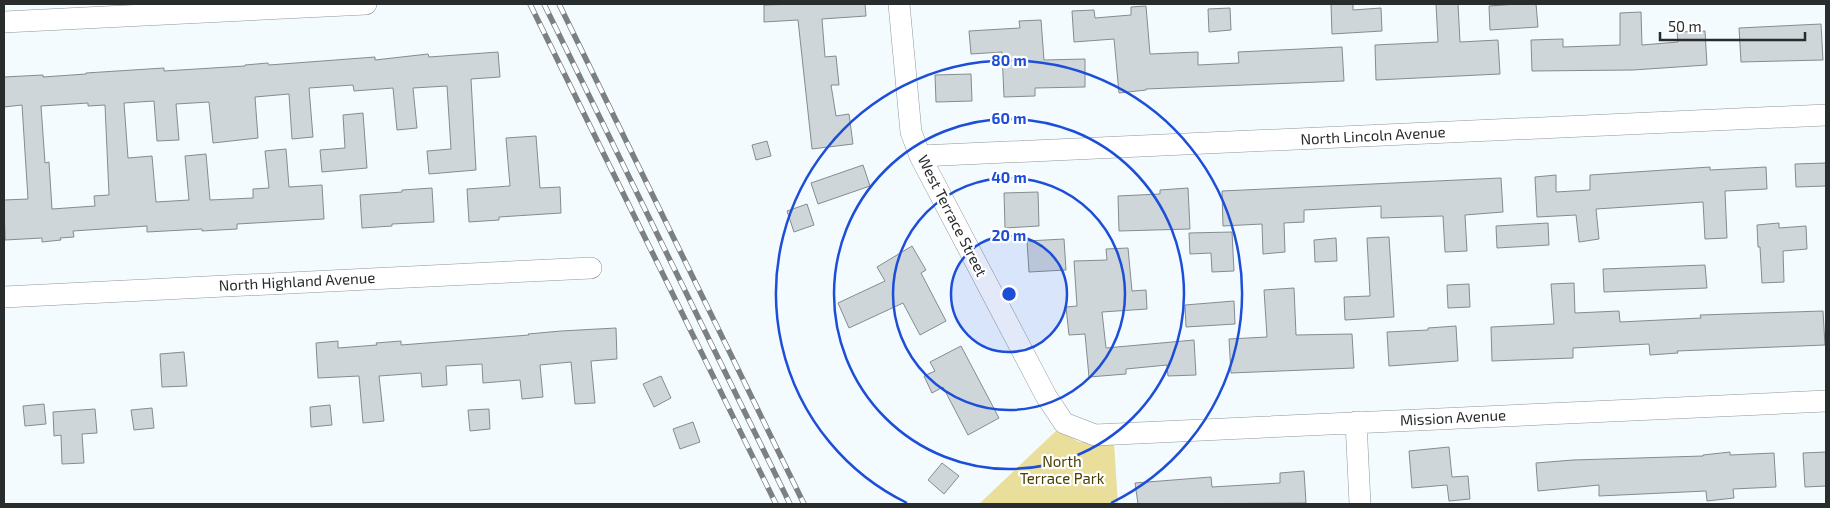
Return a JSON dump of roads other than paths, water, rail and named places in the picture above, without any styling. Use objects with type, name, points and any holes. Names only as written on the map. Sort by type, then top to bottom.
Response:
[{"type":"street","points":[[4,22],[366,4]]},
{"type":"street","name":"West Terrace Street","points":[[899,4],[909,124],[920,156],[1046,396],[1064,423],[1080,430]]},
{"type":"street","name":"North Lincoln Avenue","points":[[920,156],[1826,115]]},
{"type":"street","name":"North Highland Avenue","points":[[4,297],[591,268]]},
{"type":"street","name":"Mission Avenue","points":[[1080,430],[1095,435],[1826,400]]},
{"type":"street","points":[[1356,422],[1360,504]]},
{"type":"railway","points":[[530,4],[776,504]]},
{"type":"railway","points":[[544,4],[790,504]]},
{"type":"railway","points":[[559,4],[804,504]]},
{"type":"park label","name":"North Terrace Park","points":[[1062,470]]}]
